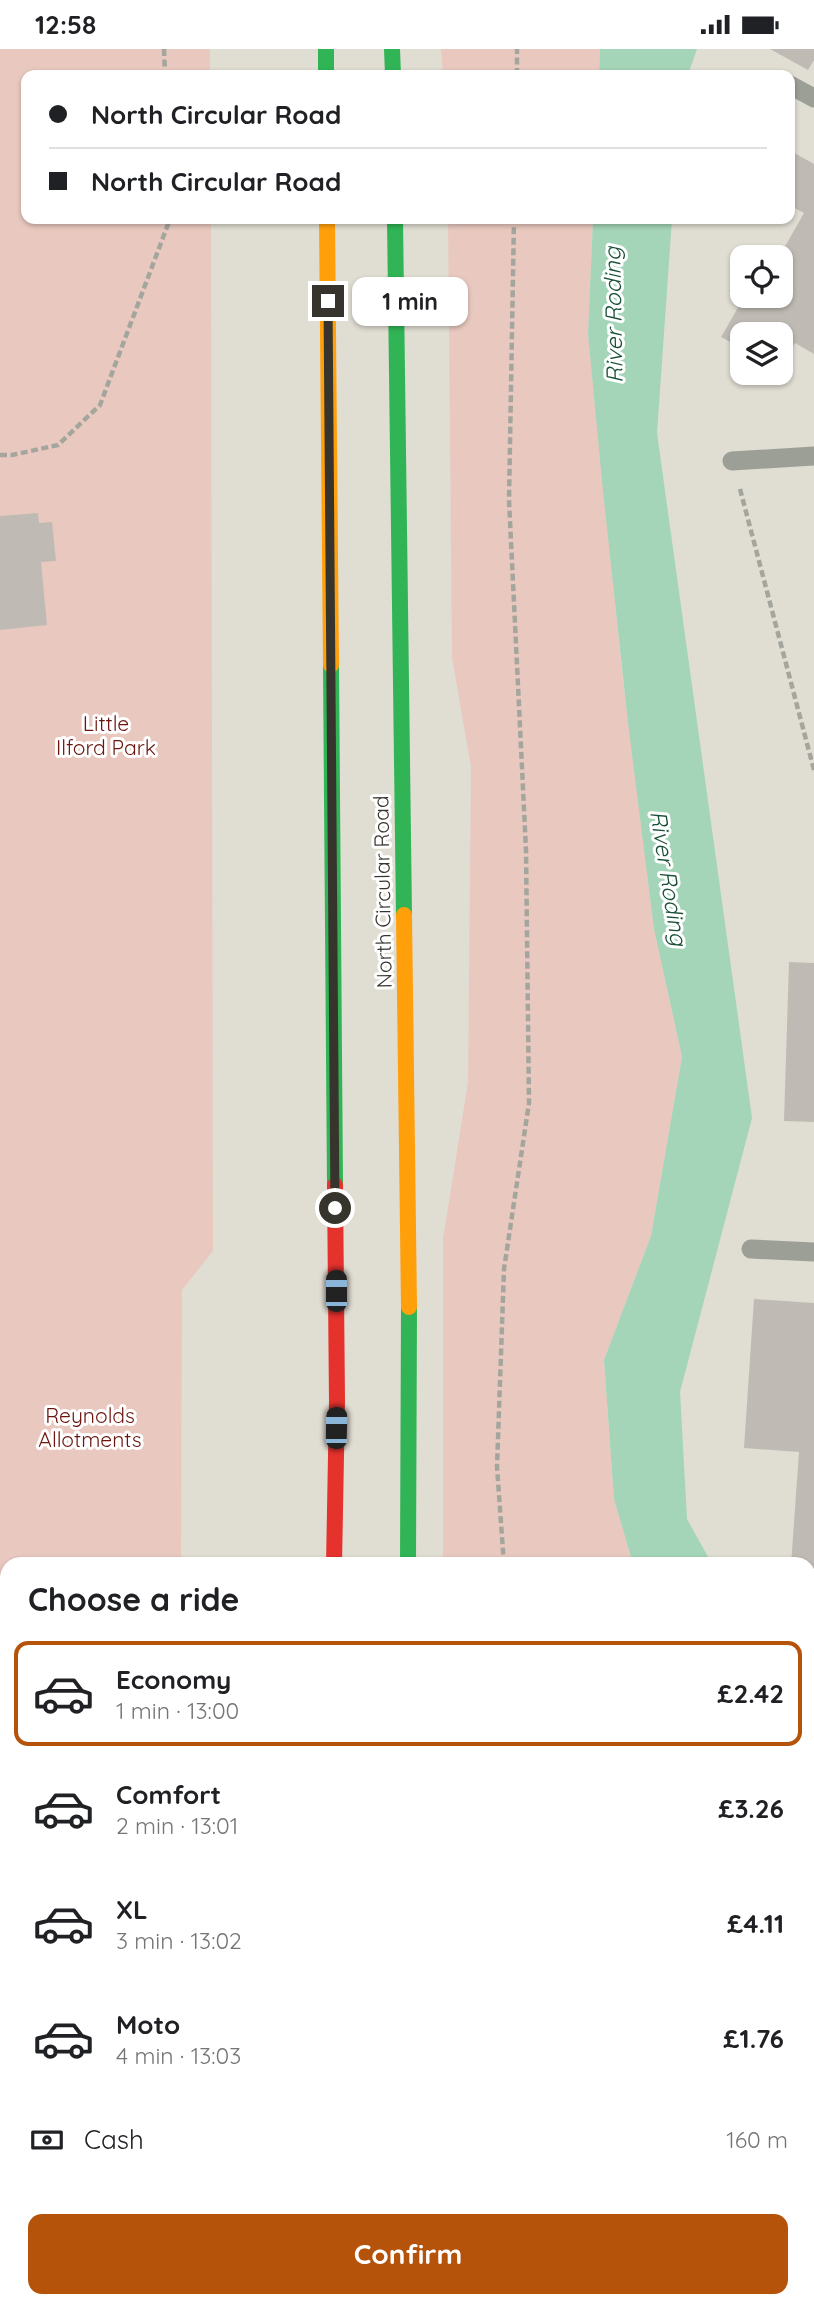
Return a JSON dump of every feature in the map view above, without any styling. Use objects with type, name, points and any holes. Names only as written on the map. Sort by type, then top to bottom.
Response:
[{"type":"highway","points":[[326,49],[326,70]]},
{"type":"highway","points":[[393,49],[393,70]]},
{"type":"highway","points":[[327,224],[337,1401],[334,1557]]},
{"type":"highway","name":"North Circular Road","points":[[395,224],[410,1400],[408,1557]]},
{"type":"lane","points":[[795,88],[814,98]]},
{"type":"lane","points":[[733,461],[814,456]]},
{"type":"lane","points":[[751,1249],[814,1252]]},
{"type":"path","points":[[164,49],[165,70]]},
{"type":"path","points":[[517,49],[517,70]]},
{"type":"path","points":[[0,455],[58,445],[100,405],[168,224]]},
{"type":"path","points":[[503,1557],[497,1467],[504,1269],[529,1103],[526,850],[509,500],[514,224]]},
{"type":"path","points":[[733,461],[814,770]]},
{"type":"green space","name":"Little Ilford Park","points":[[0,49],[210,49],[210,70],[21,70],[21,224],[211,224],[213,1251],[182,1290],[181,1557],[0,1557]]},
{"type":"green space","points":[[441,49],[600,49],[599,70],[443,70]]},
{"type":"green space","points":[[448,224],[593,224],[588,334],[622,672],[654,929],[682,1057],[651,1236],[604,1360],[614,1499],[631,1557],[443,1557],[443,1239],[468,1082],[471,767],[452,658]]},
{"type":"water","points":[[600,49],[697,49],[690,70],[599,70]]},
{"type":"water","name":"River Roding","points":[[593,224],[672,224],[657,433],[752,1118],[680,1392],[687,1519],[708,1557],[631,1557],[614,1499],[604,1360],[651,1236],[682,1057],[654,929],[628,723],[588,334]]},
{"type":"building","points":[[770,49],[814,49],[814,60],[808,70]]},
{"type":"building","points":[[795,153],[814,164],[814,354],[795,343],[793,346],[793,322],[730,322],[730,342],[721,337],[738,308],[793,308],[793,245],[786,245],[804,213],[795,208]]},
{"type":"building","points":[[38,513],[39,523],[52,522],[56,561],[41,562],[47,625],[0,630],[0,516]]},
{"type":"building","points":[[789,962],[814,963],[814,1122],[784,1121]]},
{"type":"building","points":[[754,1299],[814,1303],[814,1557],[792,1557],[799,1452],[744,1448]]},
{"type":"traffic: fast","points":[[326,49],[326,70]]},
{"type":"traffic: fast","points":[[392,49],[393,70]]},
{"type":"traffic: fast","points":[[395,224],[404,915]]},
{"type":"traffic: fast","points":[[331,665],[335,1185]]},
{"type":"traffic: fast","points":[[408,1557],[409,1307]]},
{"type":"traffic: slow","points":[[327,224],[331,665]]},
{"type":"traffic: slow","points":[[404,915],[409,1307]]},
{"type":"traffic: jam","points":[[334,1557],[337,1401],[335,1185]]},
{"type":"route","points":[[328,301],[335,1208]]},
{"type":"park label","name":"Reynolds Allotments","points":[[90,1427]]}]
